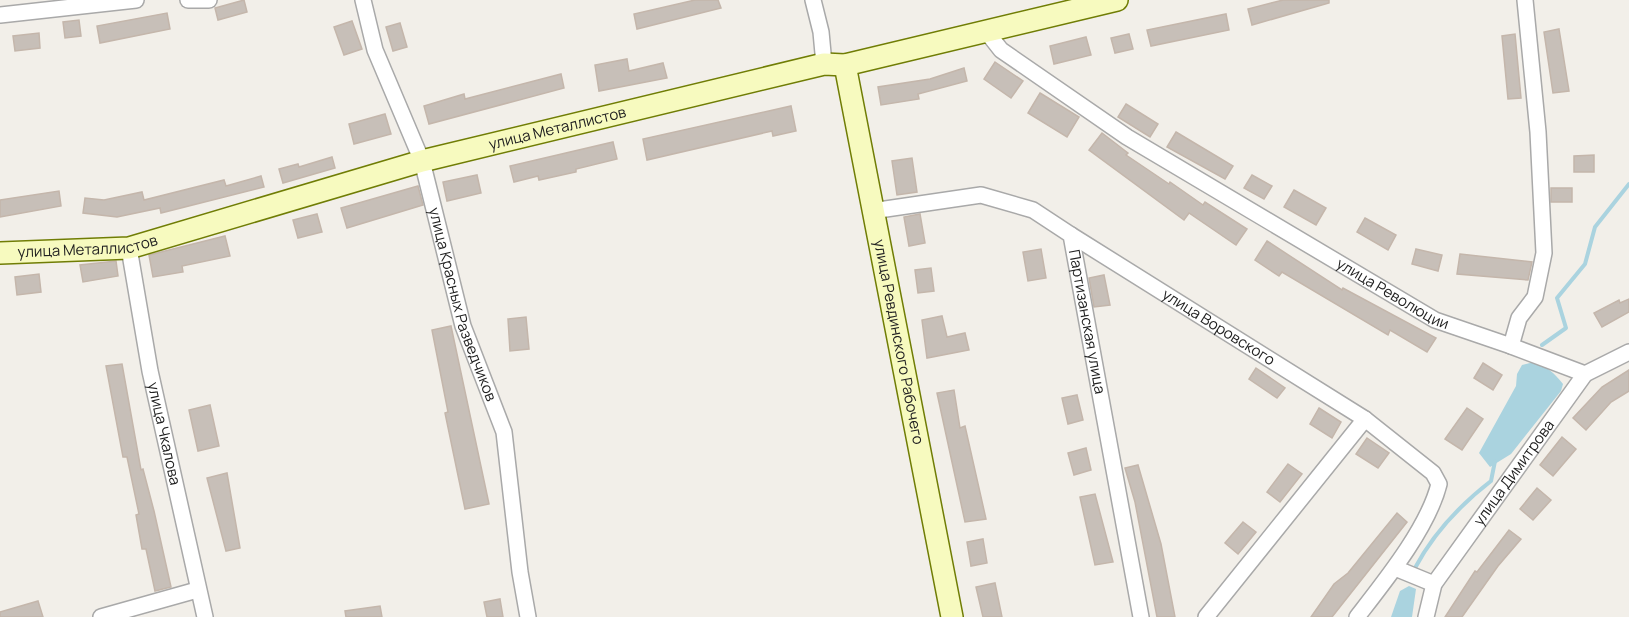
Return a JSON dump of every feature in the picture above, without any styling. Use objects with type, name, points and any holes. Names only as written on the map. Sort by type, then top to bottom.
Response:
[{"type":"street","points":[[0,15],[136,0]]},
{"type":"street","points":[[188,0],[207,0]]},
{"type":"street","name":"улица Красных Разведчиков","points":[[363,0],[375,50],[422,161],[463,326],[504,432],[520,572],[528,617]]},
{"type":"street","name":"улица Ревдинского Рабочего","points":[[813,0],[821,32],[834,65],[872,212],[952,617]]},
{"type":"street","name":"улица Металлистов","points":[[0,253],[129,248],[422,161],[1117,0]]},
{"type":"street","points":[[1510,346],[1519,318],[1535,297],[1544,253],[1538,132],[1525,0]]},
{"type":"street","name":"улица Революции","points":[[987,31],[1001,50],[1127,137],[1435,320],[1585,374]]},
{"type":"street","name":"Партизанская улица","points":[[872,212],[981,195],[1033,210],[1071,235],[1141,617]]},
{"type":"street","name":"улица Воровского","points":[[1071,235],[1365,419],[1433,473],[1439,484],[1436,498],[1395,568]]},
{"type":"street","name":"улица Чкалова","points":[[129,248],[150,371],[197,590],[205,617]]},
{"type":"street","name":"улица Димитрова","points":[[1426,617],[1434,584],[1585,374],[1629,352]]},
{"type":"street","points":[[1206,617],[1365,419]]},
{"type":"street","points":[[1357,617],[1395,568],[1434,584]]},
{"type":"street","points":[[101,617],[197,590]]},
{"type":"water","points":[[1534,362],[1547,368],[1556,376],[1563,384],[1561,391],[1511,454],[1490,467],[1479,453],[1516,386],[1517,374],[1522,365]]},
{"type":"water","points":[[1409,586],[1416,589],[1412,617],[1391,617],[1400,591]]},
{"type":"building","points":[[244,0],[247,12],[218,20],[215,8]]},
{"type":"building","points":[[695,0],[718,0],[721,8],[637,29],[634,14]]},
{"type":"building","points":[[1283,0],[1329,0],[1329,3],[1252,25],[1248,9]]},
{"type":"building","points":[[167,13],[170,29],[100,43],[97,26]]},
{"type":"building","points":[[1226,14],[1229,30],[1151,46],[1147,30]]},
{"type":"building","points":[[79,20],[81,36],[65,38],[63,22]]},
{"type":"building","points":[[352,21],[362,49],[344,55],[334,27]]},
{"type":"building","points":[[400,23],[407,47],[393,51],[386,27]]},
{"type":"building","points":[[1559,29],[1569,91],[1553,93],[1544,32]]},
{"type":"building","points":[[39,33],[40,48],[15,51],[13,36]]},
{"type":"building","points":[[1129,34],[1133,49],[1115,53],[1111,38]]},
{"type":"building","points":[[1515,34],[1521,98],[1508,99],[1502,36]]},
{"type":"building","points":[[1086,37],[1091,55],[1054,64],[1050,46]]},
{"type":"building","points":[[627,59],[629,71],[663,63],[667,78],[599,91],[595,65]]},
{"type":"building","points":[[995,62],[1023,81],[1011,98],[984,79]]},
{"type":"building","points":[[964,68],[967,81],[918,94],[919,99],[881,105],[878,87],[930,79]]},
{"type":"building","points":[[561,74],[564,88],[429,124],[424,106],[464,94],[465,99]]},
{"type":"building","points":[[1040,93],[1079,117],[1067,137],[1028,113]]},
{"type":"building","points":[[1126,104],[1158,124],[1150,137],[1118,117]]},
{"type":"building","points":[[791,106],[796,131],[773,136],[772,131],[647,160],[643,139]]},
{"type":"building","points":[[385,114],[391,134],[354,144],[349,124]]},
{"type":"building","points":[[1176,132],[1233,166],[1225,179],[1167,147]]},
{"type":"building","points":[[1102,133],[1128,153],[1126,155],[1169,184],[1170,182],[1203,205],[1205,202],[1247,229],[1236,245],[1189,213],[1184,220],[1089,150]]},
{"type":"building","points":[[613,142],[617,159],[576,169],[576,172],[539,180],[538,176],[514,182],[510,166]]},
{"type":"building","points":[[1594,155],[1594,172],[1574,172],[1574,156]]},
{"type":"building","points":[[332,157],[335,168],[283,183],[279,169],[298,164],[299,167]]},
{"type":"building","points":[[912,158],[917,192],[897,195],[892,161]]},
{"type":"building","points":[[477,175],[481,193],[447,201],[443,182]]},
{"type":"building","points":[[1252,175],[1272,186],[1264,199],[1244,188]]},
{"type":"building","points":[[261,176],[264,187],[161,213],[160,208],[117,217],[83,213],[85,198],[104,200],[142,192],[144,200],[224,180],[226,186]]},
{"type":"building","points":[[418,186],[423,205],[347,228],[341,208]]},
{"type":"building","points":[[1551,188],[1572,188],[1572,202],[1551,202]]},
{"type":"building","points":[[1294,190],[1326,208],[1316,225],[1284,207]]},
{"type":"building","points":[[59,191],[61,206],[0,217],[0,200]]},
{"type":"building","points":[[317,214],[322,232],[298,238],[293,220]]},
{"type":"building","points":[[920,214],[925,243],[909,246],[904,217]]},
{"type":"building","points":[[1365,218],[1396,235],[1388,250],[1357,232]]},
{"type":"building","points":[[225,236],[230,256],[182,266],[183,272],[153,277],[149,255]]},
{"type":"building","points":[[1267,241],[1342,290],[1343,288],[1436,338],[1427,352],[1390,330],[1388,335],[1282,272],[1279,276],[1255,260]]},
{"type":"building","points":[[1041,249],[1046,278],[1028,281],[1023,252]]},
{"type":"building","points":[[1416,249],[1442,255],[1438,271],[1412,264]]},
{"type":"building","points":[[1460,254],[1532,262],[1528,280],[1457,274]]},
{"type":"building","points":[[116,261],[118,276],[83,282],[80,265]]},
{"type":"building","points":[[931,268],[934,291],[918,293],[915,270]]},
{"type":"building","points":[[39,274],[41,292],[17,295],[15,277]]},
{"type":"building","points":[[1104,275],[1110,305],[1094,307],[1089,278]]},
{"type":"building","points":[[1629,299],[1629,312],[1602,327],[1594,313],[1619,300],[1620,303]]},
{"type":"building","points":[[942,316],[947,337],[965,333],[969,350],[927,358],[922,320]]},
{"type":"building","points":[[526,317],[529,349],[510,351],[508,319]]},
{"type":"building","points":[[451,326],[489,504],[465,509],[445,413],[448,412],[432,330]]},
{"type":"building","points":[[1483,363],[1502,375],[1493,390],[1474,378]]},
{"type":"building","points":[[122,364],[141,470],[143,469],[154,511],[171,587],[155,591],[146,549],[142,549],[136,515],[139,514],[127,457],[123,457],[106,366]]},
{"type":"building","points":[[1256,368],[1285,388],[1277,398],[1249,379]]},
{"type":"building","points":[[1629,370],[1629,391],[1611,402],[1586,430],[1573,418],[1602,387]]},
{"type":"building","points":[[954,390],[960,428],[965,426],[986,519],[965,522],[937,393]]},
{"type":"building","points":[[1077,395],[1083,420],[1068,424],[1062,398]]},
{"type":"building","points":[[210,405],[219,446],[198,451],[189,410]]},
{"type":"building","points":[[1319,408],[1341,422],[1332,438],[1310,424]]},
{"type":"building","points":[[1467,408],[1483,419],[1462,450],[1445,439]]},
{"type":"building","points":[[1562,437],[1576,449],[1553,476],[1540,465]]},
{"type":"building","points":[[1367,438],[1389,453],[1378,468],[1356,454]]},
{"type":"building","points":[[1086,448],[1091,470],[1074,475],[1068,453]]},
{"type":"building","points":[[1288,464],[1302,474],[1280,502],[1267,492]]},
{"type":"building","points":[[1138,465],[1161,544],[1175,617],[1157,617],[1135,502],[1125,468]]},
{"type":"building","points":[[227,473],[240,548],[226,551],[207,478]]},
{"type":"building","points":[[1537,488],[1551,500],[1533,520],[1520,509]]},
{"type":"building","points":[[1095,494],[1113,562],[1095,565],[1080,497]]},
{"type":"building","points":[[1397,513],[1407,522],[1332,617],[1311,617],[1334,584],[1348,573]]},
{"type":"building","points":[[1243,522],[1256,532],[1238,554],[1225,543]]},
{"type":"building","points":[[1509,530],[1521,539],[1498,566],[1462,617],[1445,617],[1475,571],[1477,572]]},
{"type":"building","points":[[983,539],[987,563],[971,566],[967,542]]},
{"type":"building","points":[[995,583],[1002,617],[983,617],[976,587]]},
{"type":"building","points":[[500,599],[503,617],[487,617],[484,602]]},
{"type":"building","points":[[38,601],[43,617],[0,617],[0,612]]},
{"type":"building","points":[[380,606],[382,617],[346,617],[345,611]]},
{"type":"waterway","points":[[1542,345],[1566,328],[1557,298],[1585,264],[1595,227],[1629,184]]},
{"type":"waterway","points":[[1415,568],[1430,543],[1448,521],[1491,481],[1495,461]]}]
